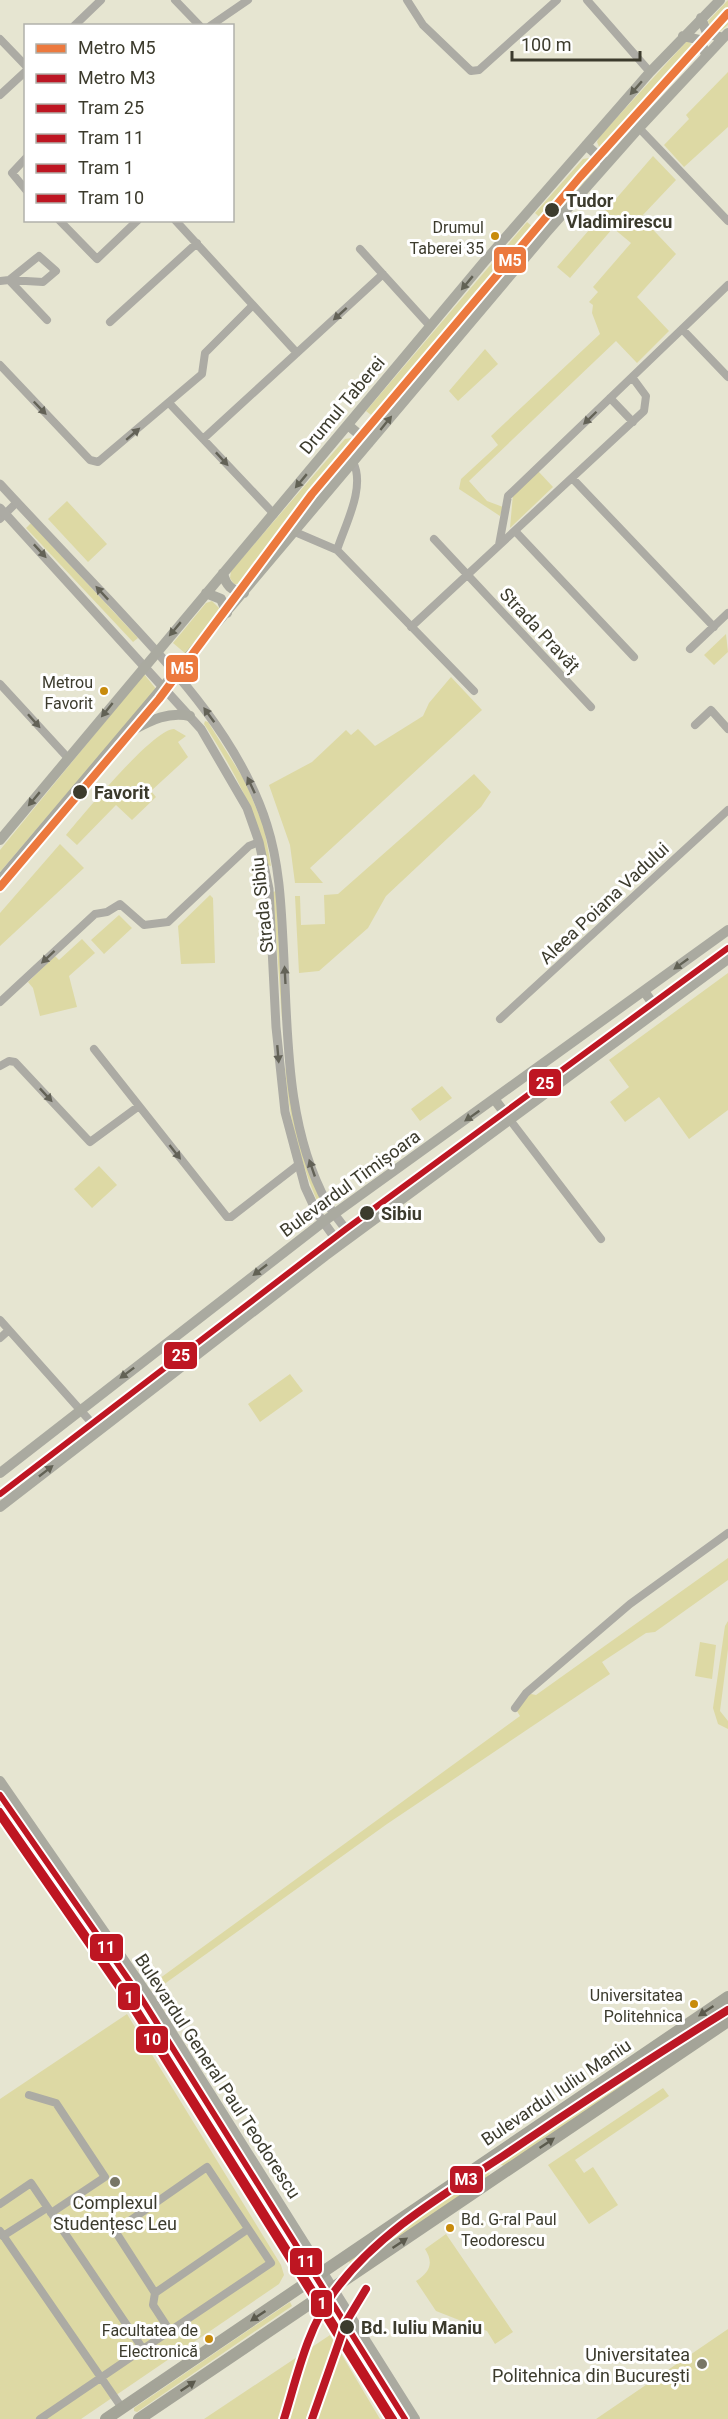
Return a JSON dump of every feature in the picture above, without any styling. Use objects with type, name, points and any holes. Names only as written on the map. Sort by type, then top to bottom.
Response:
[{"type":"main road","name":"Drumul Taberei","points":[[0,840],[430,326],[650,72],[720,0]]},
{"type":"main road","points":[[702,18],[707,33],[726,36]]},
{"type":"main road","points":[[683,36],[700,40],[706,56]]},
{"type":"main road","points":[[0,880],[607,164],[726,36]]},
{"type":"main road","points":[[586,145],[607,164]]},
{"type":"main road","points":[[348,425],[369,443]]},
{"type":"main road","points":[[223,573],[227,585],[232,590],[244,593]]},
{"type":"main road","points":[[206,593],[221,599],[227,613]]},
{"type":"main road","points":[[123,735],[159,717],[177,714],[190,717]]},
{"type":"main road","name":"Bulevardul Timișoara","points":[[0,1473],[323,1221],[495,1100],[728,930]]},
{"type":"main road","points":[[0,1507],[351,1236],[728,958]]},
{"type":"main road","points":[[644,991],[658,1011]]},
{"type":"main road","points":[[495,1100],[510,1120]]},
{"type":"main road","name":"Bulevardul General Paul Teodorescu","points":[[0,1781],[150,1998],[324,2271],[415,2419]]},
{"type":"main road","name":"Bulevardul General Paul Teodorescu","points":[[0,1812],[129,1999],[391,2419]]},
{"type":"main road","name":"Bulevardul Iuliu Maniu","points":[[106,2419],[728,1996]]},
{"type":"main road","name":"Bulevardul Iuliu Maniu","points":[[140,2419],[728,2021]]},
{"type":"street","points":[[76,24],[101,0]]},
{"type":"street","points":[[175,0],[198,24]]},
{"type":"street","points":[[213,24],[248,0]]},
{"type":"street","points":[[407,0],[423,25],[471,71],[479,70],[557,0]]},
{"type":"street","points":[[587,0],[650,72]]},
{"type":"street","points":[[0,39],[24,64]]},
{"type":"street","points":[[0,95],[24,73]]},
{"type":"street","points":[[639,128],[728,221]]},
{"type":"street","points":[[24,160],[12,172],[24,187]]},
{"type":"street","points":[[61,222],[97,259],[136,222]]},
{"type":"street","points":[[177,222],[297,353]]},
{"type":"street","points":[[110,322],[197,243]]},
{"type":"street","points":[[360,249],[430,326]]},
{"type":"street","points":[[0,280],[43,282],[56,271],[39,256],[9,279]]},
{"type":"street","points":[[203,439],[383,274]]},
{"type":"street","points":[[9,279],[46,320]]},
{"type":"street","points":[[499,545],[508,496],[728,285]]},
{"type":"street","points":[[0,365],[95,462],[103,460],[202,374],[205,353],[254,305]]},
{"type":"street","points":[[682,329],[728,378]]},
{"type":"street","points":[[411,627],[644,411],[647,403],[642,389],[632,377]]},
{"type":"street","points":[[610,398],[633,422]]},
{"type":"street","points":[[169,403],[274,513]]},
{"type":"street","points":[[338,550],[357,485],[357,473],[353,462]]},
{"type":"street","points":[[572,478],[714,627]]},
{"type":"street","name":"Strada Sibiu","points":[[0,484],[177,673],[208,714],[238,761],[267,825],[280,889],[288,1036],[297,1114],[316,1179],[334,1213],[351,1236]]},
{"type":"street","name":"Strada Sibiu","points":[[17,502],[2,514],[145,665],[190,717],[210,742],[239,790],[259,842],[269,889],[281,1085],[287,1123],[298,1165],[312,1202],[340,1245]]},
{"type":"street","points":[[515,531],[634,657]]},
{"type":"street","points":[[295,532],[338,550],[474,691]]},
{"type":"street","name":"Strada Pravăț","points":[[434,539],[591,707]]},
{"type":"street","points":[[690,649],[728,613]]},
{"type":"street","points":[[0,684],[68,758]]},
{"type":"street","points":[[695,725],[711,710],[728,729]]},
{"type":"street","name":"Aleea Poiana Vadului","points":[[500,1018],[728,810]]},
{"type":"street","points":[[0,1002],[92,917],[120,904],[144,925],[168,922],[249,846],[259,842]]},
{"type":"street","points":[[94,1048],[227,1218],[231,1218],[298,1165]]},
{"type":"street","points":[[1,1064],[15,1062],[90,1142],[139,1106]]},
{"type":"street","points":[[510,1120],[601,1239]]},
{"type":"street","points":[[0,1320],[81,1408],[99,1431]]},
{"type":"street","points":[[0,1338],[9,1330]]},
{"type":"street","points":[[515,1708],[526,1694],[630,1604],[728,1533]]},
{"type":"street","points":[[29,2095],[56,2103],[105,2177],[2,2234],[122,2408]]},
{"type":"street","points":[[40,2419],[170,2331],[271,2262],[207,2167],[115,2231],[155,2293],[153,2305],[170,2331]]},
{"type":"street","points":[[0,2204],[31,2183],[143,2349]]},
{"type":"street","points":[[155,2293],[248,2229]]},
{"type":"shaded area","points":[[728,0],[728,25],[718,33],[711,30],[708,21]]},
{"type":"shaded area","points":[[687,41],[698,48],[697,56],[610,152],[601,151],[597,142],[599,137]]},
{"type":"shaded area","points":[[728,72],[728,127],[684,167],[664,145],[689,119],[686,115]]},
{"type":"shaded area","points":[[653,156],[676,180],[641,217],[676,254],[637,297],[669,331],[637,363],[616,341],[469,481],[487,501],[503,507],[500,516],[459,489],[461,479],[498,445],[491,436],[600,334],[592,313],[593,305],[589,302],[598,292],[593,287],[631,243],[613,228],[570,278],[557,267]]},
{"type":"shaded area","points":[[583,159],[593,159],[596,169],[547,224],[535,213]]},
{"type":"shaded area","points":[[527,222],[540,233],[380,422],[366,411]]},
{"type":"shaded area","points":[[485,349],[498,364],[458,401],[449,391]]},
{"type":"shaded area","points":[[345,439],[355,440],[357,449],[244,584],[234,584],[230,578],[231,571]]},
{"type":"shaded area","points":[[538,471],[553,487],[510,528],[513,494]]},
{"type":"shaded area","points":[[67,501],[107,544],[88,562],[48,519]]},
{"type":"shaded area","points":[[31,523],[138,638],[133,642],[26,528]]},
{"type":"shaded area","points":[[212,601],[219,608],[219,612],[186,654],[173,643],[206,603]]},
{"type":"shaded area","points":[[726,634],[728,652],[714,665],[704,655]]},
{"type":"shaded area","points":[[144,674],[156,689],[0,872],[0,850]]},
{"type":"shaded area","points":[[451,677],[482,710],[310,868],[323,883],[295,883],[290,845],[269,785],[312,762],[346,730],[351,735],[358,729],[375,746],[423,716],[429,703]]},
{"type":"shaded area","points":[[205,721],[208,722],[245,781],[264,827],[271,866],[268,865],[251,809],[225,758],[204,724]]},
{"type":"shaded area","points":[[174,729],[186,736],[178,742],[188,757],[151,791],[156,797],[132,820],[116,805],[77,845],[66,835],[135,757],[164,733]]},
{"type":"shaded area","points":[[474,774],[491,792],[481,807],[386,896],[368,928],[319,971],[299,973],[295,896],[300,896],[301,925],[325,924],[324,895],[338,894]]},
{"type":"shaded area","points":[[60,844],[84,868],[0,946],[0,913]]},
{"type":"shaded area","points":[[276,891],[283,1020],[273,892]]},
{"type":"shaded area","points":[[210,895],[213,898],[215,963],[181,964],[178,926]]},
{"type":"shaded area","points":[[119,915],[132,928],[104,954],[91,940]]},
{"type":"shaded area","points":[[82,939],[95,953],[69,976],[77,1007],[40,1016],[33,988],[28,982],[55,956],[59,960]]},
{"type":"shaded area","points":[[728,973],[728,1110],[689,1139],[659,1097],[625,1122],[610,1102],[629,1087],[609,1060]]},
{"type":"shaded area","points":[[285,1066],[321,1199],[317,1201],[295,1134]]},
{"type":"shaded area","points":[[442,1086],[452,1098],[420,1121],[411,1109]]},
{"type":"shaded area","points":[[99,1166],[117,1185],[92,1208],[74,1189]]},
{"type":"shaded area","points":[[290,1374],[303,1391],[260,1422],[248,1404]]},
{"type":"shaded area","points":[[728,1558],[728,1580],[655,1632],[646,1633],[602,1662],[610,1674],[387,1824],[156,1990],[152,1984],[520,1716],[515,1708],[526,1693],[536,1695]]},
{"type":"shaded area","points":[[728,1621],[728,1649],[720,1711],[728,1721],[728,1729],[718,1724],[713,1708],[725,1626]]},
{"type":"shaded area","points":[[700,1642],[716,1645],[712,1679],[695,1676]]},
{"type":"shaded area","points":[[723,2006],[728,2016],[504,2166],[497,2163],[498,2158]]},
{"type":"shaded area","name":"Complexul Studențesc Leu","points":[[127,2014],[281,2265],[284,2275],[279,2284],[81,2419],[0,2419],[0,2099]]},
{"type":"shaded area","points":[[663,2088],[669,2096],[575,2160],[584,2173],[593,2167],[618,2205],[589,2224],[548,2165]]},
{"type":"shaded area","points":[[483,2168],[490,2173],[488,2177],[354,2269],[348,2260]]},
{"type":"shaded area","points":[[446,2234],[513,2332],[495,2344],[487,2331],[436,2311],[416,2281],[425,2274],[429,2267],[428,2254],[425,2249]]},
{"type":"shaded area","points":[[290,2302],[292,2306],[137,2412],[134,2411],[134,2408]]},
{"type":"shaded area","name":"Universitatea Politehnica din București","points":[[728,2329],[728,2419],[596,2419]]},
{"type":"shaded area","points":[[330,2335],[380,2419],[204,2419]]},
{"type":"metro line","name":"M5","points":[[0,887],[159,699],[312,494],[580,177],[728,13]]},
{"type":"metro line","name":"M3","points":[[284,2419],[310,2337],[325,2306],[351,2271],[370,2252],[434,2201],[728,2010]]},
{"type":"metro line","name":"M3","points":[[312,2419],[346,2322],[366,2289]]},
{"type":"tram line","name":"25","points":[[0,1494],[346,1229],[728,948]]},
{"type":"tram line","name":"11","points":[[0,1795],[140,1996],[405,2419]]},
{"type":"tram line","name":"1","points":[[0,1811],[132,2001],[394,2419]]},
{"type":"tram line","name":"10","points":[[0,1817],[129,2003],[389,2419]]},
{"type":"place","name":"Tudor Vladimirescu","points":[[552,210]]},
{"type":"place","name":"Drumul Taberei 35","points":[[495,236]]},
{"type":"place","name":"Metrou Favorit","points":[[104,691]]},
{"type":"place","name":"Favorit","points":[[80,792]]},
{"type":"place","name":"Sibiu","points":[[367,1213]]},
{"type":"place","name":"Universitatea Politehnica","points":[[694,2004]]},
{"type":"place","name":"Complexul Studențesc Leu","points":[[115,2182]]},
{"type":"place","name":"Bd. G-ral Paul Teodorescu","points":[[450,2228]]},
{"type":"place","name":"Bd. Iuliu Maniu","points":[[347,2327]]},
{"type":"place","name":"Facultatea de Electronică","points":[[209,2339]]},
{"type":"place","name":"Universitatea Politehnica din București","points":[[702,2364]]}]
